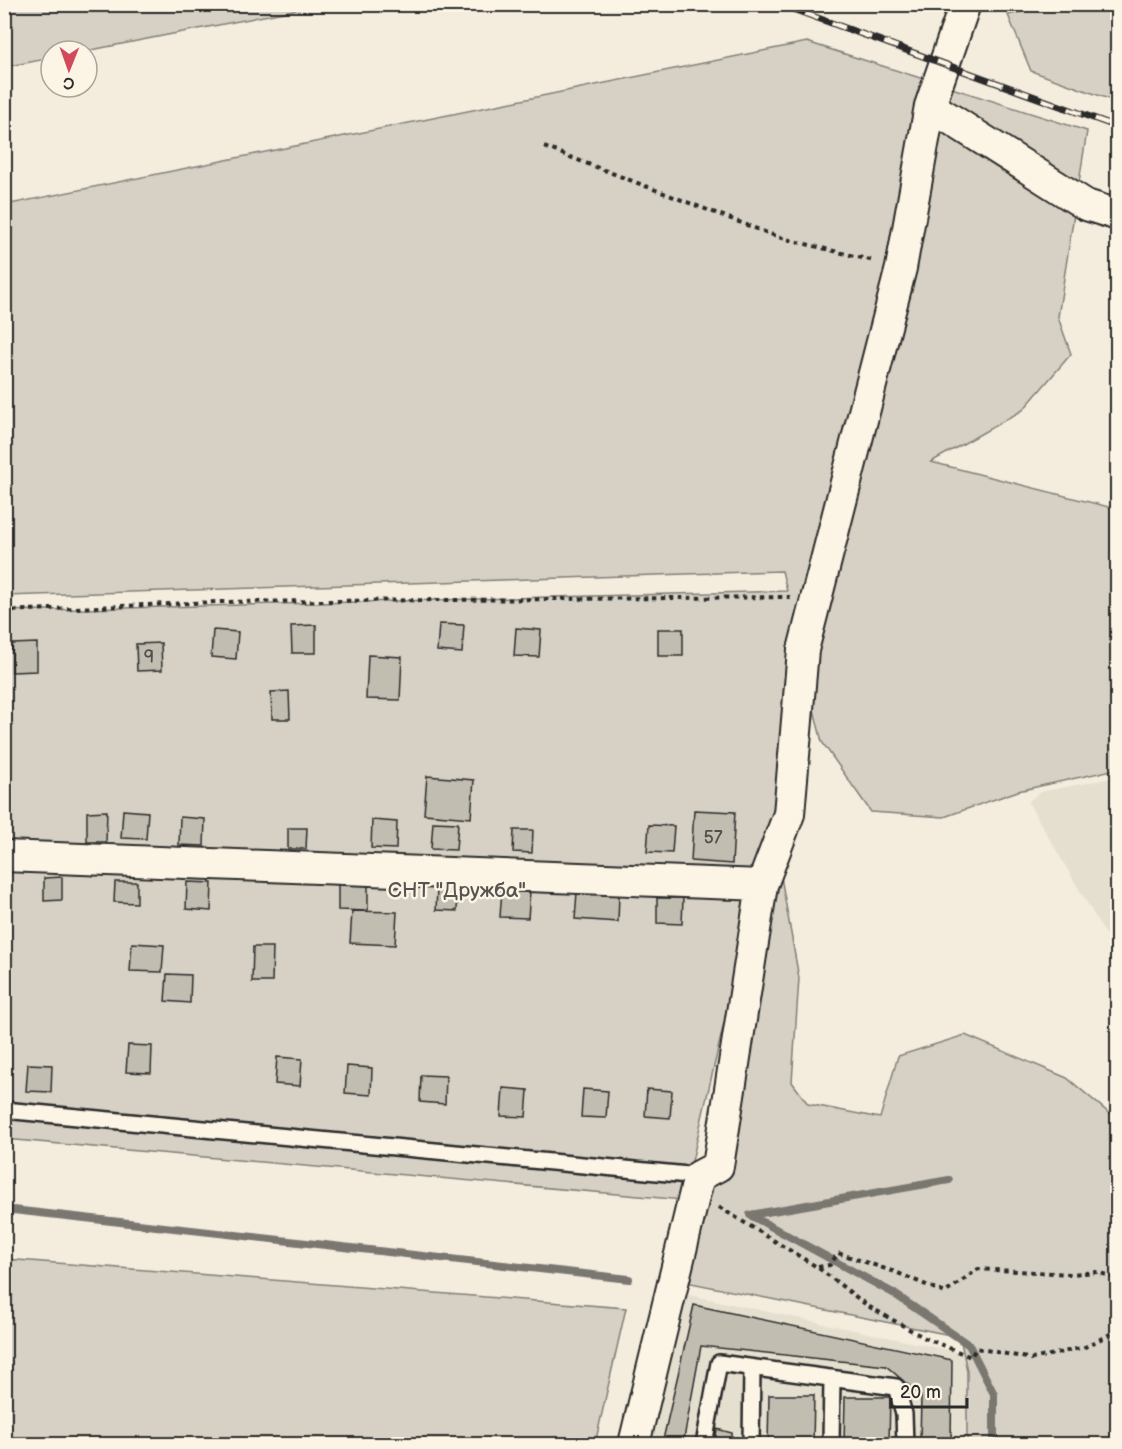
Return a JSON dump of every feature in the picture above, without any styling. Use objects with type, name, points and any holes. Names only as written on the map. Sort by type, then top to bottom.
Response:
[{"type":"street","points":[[634,1444],[697,1184],[718,1166],[762,885],[789,814],[803,650],[901,268],[930,106],[965,4]]},
{"type":"street","points":[[930,106],[1086,205],[1118,215]]},
{"type":"street","points":[[4,856],[762,885]]},
{"type":"lane","points":[[4,1110],[697,1184]]},
{"type":"lane","points":[[704,1444],[719,1363],[896,1387],[904,1414],[905,1444]]},
{"type":"lane","points":[[751,1444],[752,1368]]},
{"type":"lane","points":[[831,1444],[832,1378]]},
{"type":"path","points":[[544,147],[778,237],[901,268]]},
{"type":"path","points":[[4,610],[147,607],[216,602],[817,597]]},
{"type":"path","points":[[697,1184],[817,1267],[868,1306],[925,1338],[971,1357],[976,1348],[1032,1359],[1085,1347],[1118,1330]]},
{"type":"path","points":[[817,1267],[830,1265],[838,1252],[898,1273],[945,1293],[978,1269],[1070,1274],[1098,1272],[1118,1279]]},
{"type":"shaded area","points":[[1118,777],[1117,954],[1028,802],[1040,792]]},
{"type":"shaded area","points":[[680,1293],[976,1356],[975,1444],[646,1444]]},
{"type":"green space","points":[[5,4],[320,4],[99,48],[99,39],[39,39],[39,60],[5,67]]},
{"type":"green space","points":[[1055,4],[1117,5],[1117,102],[1031,71],[1008,15]]},
{"type":"green space","name":"СНТ \"Дружба\"","points":[[807,42],[1087,131],[1058,317],[1071,354],[1023,410],[931,462],[1117,509],[1117,769],[1018,791],[944,817],[871,812],[822,742],[805,674],[683,1200],[5,1139],[4,611],[787,591],[782,571],[5,596],[5,205]]},
{"type":"green space","points":[[781,877],[799,978],[792,1082],[808,1104],[880,1118],[898,1056],[965,1035],[1067,1078],[1117,1117],[1117,1444],[967,1444],[967,1371],[960,1337],[686,1282]]},
{"type":"green space","points":[[5,1259],[626,1308],[595,1444],[5,1444]]},
{"type":"building","points":[[439,624],[464,625],[462,653],[437,651]]},
{"type":"building","points":[[316,625],[316,653],[292,653],[291,626]]},
{"type":"building","points":[[516,628],[541,630],[539,657],[514,656]]},
{"type":"building","points":[[658,629],[683,629],[683,656],[658,656]]},
{"type":"building","points":[[213,630],[238,632],[236,659],[211,657]]},
{"type":"building","points":[[37,643],[37,671],[12,672],[12,644]]},
{"type":"building","points":[[161,643],[162,670],[137,671],[136,644]]},
{"type":"building","points":[[368,655],[402,657],[400,700],[366,699]]},
{"type":"building","points":[[289,691],[290,719],[272,719],[271,692]]},
{"type":"building","points":[[427,776],[474,780],[471,818],[424,814]]},
{"type":"building","points":[[123,810],[148,812],[146,839],[121,838]]},
{"type":"building","points":[[694,810],[735,812],[732,864],[691,861]]},
{"type":"building","points":[[107,811],[106,842],[87,842],[87,812]]},
{"type":"building","points":[[180,817],[205,819],[204,846],[179,845]]},
{"type":"building","points":[[372,820],[397,822],[396,849],[371,848]]},
{"type":"building","points":[[433,822],[458,823],[456,850],[431,849]]},
{"type":"building","points":[[649,825],[674,826],[672,853],[647,852]]},
{"type":"building","points":[[288,828],[307,828],[306,849],[288,849]]},
{"type":"building","points":[[514,830],[533,830],[532,853],[513,852]]},
{"type":"building","points":[[62,877],[62,900],[44,901],[44,878]]},
{"type":"building","points":[[338,881],[368,882],[368,911],[338,910]]},
{"type":"building","points":[[115,882],[137,882],[137,903],[114,902]]},
{"type":"building","points":[[187,882],[212,883],[211,911],[186,909]]},
{"type":"building","points":[[437,889],[458,890],[457,911],[436,910]]},
{"type":"building","points":[[502,889],[530,891],[528,918],[500,917]]},
{"type":"building","points":[[577,892],[619,894],[618,922],[575,919]]},
{"type":"building","points":[[657,898],[683,898],[682,924],[657,923]]},
{"type":"building","points":[[352,911],[397,912],[395,945],[350,943]]},
{"type":"building","points":[[132,943],[164,945],[162,972],[130,971]]},
{"type":"building","points":[[253,947],[273,947],[272,982],[252,982]]},
{"type":"building","points":[[167,974],[191,975],[190,1003],[165,1001]]},
{"type":"building","points":[[128,1045],[152,1046],[151,1073],[126,1072]]},
{"type":"building","points":[[277,1057],[302,1059],[300,1086],[275,1084]]},
{"type":"building","points":[[28,1064],[52,1065],[51,1092],[26,1091]]},
{"type":"building","points":[[347,1066],[372,1068],[371,1095],[345,1093]]},
{"type":"building","points":[[421,1075],[446,1076],[445,1104],[420,1102]]},
{"type":"building","points":[[503,1088],[528,1090],[526,1117],[501,1116]]},
{"type":"building","points":[[583,1089],[608,1091],[606,1118],[581,1117]]},
{"type":"building","points":[[647,1089],[672,1091],[670,1118],[645,1116]]},
{"type":"building","points":[[694,1305],[952,1360],[951,1444],[920,1444],[921,1396],[886,1366],[701,1346],[683,1444],[662,1444]]},
{"type":"building","points":[[769,1395],[814,1395],[813,1444],[768,1444]]},
{"type":"building","points":[[845,1397],[890,1397],[889,1444],[844,1444]]},
{"type":"building","points":[[717,1429],[732,1433],[732,1444],[715,1444]]},
{"type":"waterway","points":[[949,1180],[750,1215],[893,1293],[969,1345],[994,1394],[994,1444]]},
{"type":"waterway","points":[[4,1209],[629,1279]]},
{"type":"railway","points":[[779,4],[1118,127]]}]
